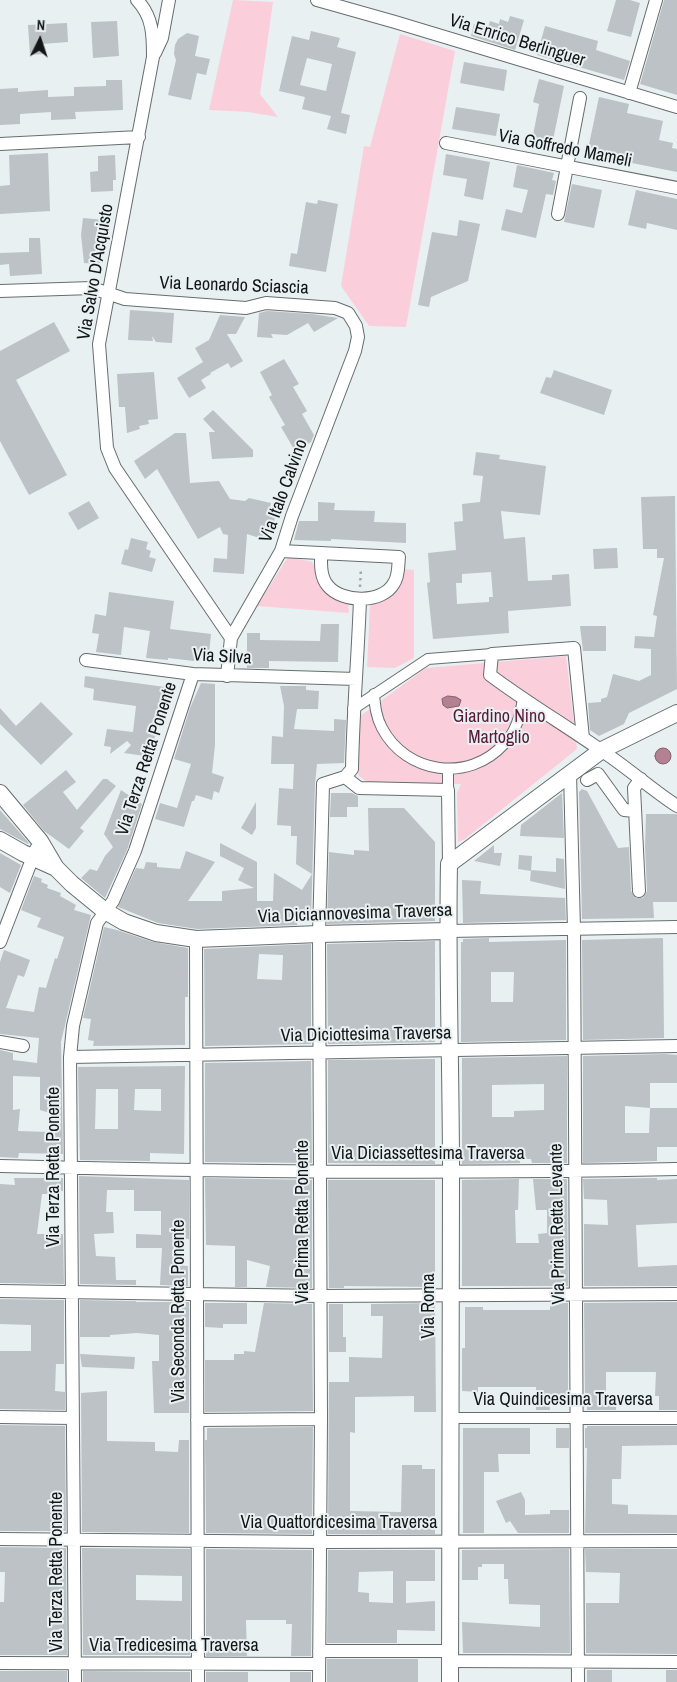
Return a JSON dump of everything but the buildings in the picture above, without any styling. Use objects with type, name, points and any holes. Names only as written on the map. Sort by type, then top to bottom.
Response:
[{"type":"street","points":[[136,0],[143,7],[150,20],[153,33],[154,58]]},
{"type":"street","points":[[154,58],[162,38],[169,0]]},
{"type":"street","name":"Via Enrico Berlinguer","points":[[317,0],[677,107]]},
{"type":"street","points":[[629,93],[656,0]]},
{"type":"street","name":"Via Salvo D'Acquisto","points":[[154,58],[99,344],[108,448],[115,468],[230,638]]},
{"type":"street","points":[[558,214],[580,98]]},
{"type":"street","points":[[0,144],[139,137]]},
{"type":"street","name":"Via Goffredo Mameli","points":[[446,143],[677,188]]},
{"type":"street","name":"Via Leonardo Sciascia","points":[[0,291],[92,288],[109,292],[125,299],[246,308],[266,303],[335,308],[348,313]]},
{"type":"street","name":"Via Italo Calvino","points":[[226,676],[230,638],[281,551],[292,516],[355,351],[358,337],[356,326],[348,313]]},
{"type":"street","points":[[281,551],[321,553],[361,555],[399,557],[398,575],[394,584],[387,591],[375,597],[360,599],[348,597],[335,592],[327,586],[322,575],[321,553]]},
{"type":"street","points":[[360,599],[353,709],[352,769],[345,776],[360,788],[448,790]]},
{"type":"street","points":[[353,709],[428,659],[574,648],[583,738]]},
{"type":"street","points":[[492,654],[490,675],[523,699],[602,750],[677,806]]},
{"type":"street","name":"Via Silva","points":[[86,660],[193,674],[356,679]]},
{"type":"street","name":"Via Terza Retta Ponente","points":[[75,1682],[70,1057],[73,1026],[97,923],[114,900],[135,851],[193,674]]},
{"type":"street","points":[[374,694],[376,711],[381,726],[396,747],[416,762],[448,770],[472,765],[493,755],[514,730],[520,715],[523,699]]},
{"type":"street","points":[[449,864],[602,750],[677,713]]},
{"type":"street","points":[[448,770],[449,864]]},
{"type":"street","name":"Via Prima Retta Levante","points":[[570,773],[574,930],[577,1541],[581,1659],[578,1682]]},
{"type":"street","points":[[587,780],[598,774],[624,810],[635,811]]},
{"type":"street","name":"Via Prima Retta Ponente","points":[[319,1682],[321,1419],[319,934],[323,784],[345,776]]},
{"type":"street","points":[[639,891],[634,788],[641,779]]},
{"type":"street","points":[[0,793],[40,841],[56,868]]},
{"type":"street","points":[[0,840],[56,868]]},
{"type":"street","points":[[0,942],[31,857],[40,841]]},
{"type":"street","name":"Via Roma","points":[[449,864],[451,1171],[449,1296],[450,1682]]},
{"type":"street","name":"Via Diciannovesima Traversa","points":[[56,868],[105,911],[124,922],[156,933],[196,939],[319,934],[677,927]]},
{"type":"street","name":"Via Seconda Retta Ponente","points":[[196,939],[198,1682]]},
{"type":"street","points":[[0,1042],[23,1046]]},
{"type":"street","name":"Via Diciottesima Traversa","points":[[70,1057],[677,1046]]},
{"type":"street","name":"Via Diciassettesima Traversa","points":[[0,1166],[320,1171],[677,1169]]},
{"type":"street","points":[[0,1291],[320,1296],[677,1294]]},
{"type":"street","points":[[0,1416],[73,1418]]},
{"type":"street","name":"Via Quindicesima Traversa","points":[[450,1418],[677,1418]]},
{"type":"street","points":[[197,1420],[321,1419]]},
{"type":"street","name":"Via Quattordicesima Traversa","points":[[0,1539],[320,1542],[677,1541]]},
{"type":"street","name":"Via Tredicesima Traversa","points":[[0,1663],[198,1664],[319,1658],[450,1656],[581,1659]]},
{"type":"street","points":[[581,1659],[677,1662]]},
{"type":"path","points":[[360,599],[361,555]]},
{"type":"green space","points":[[233,0],[273,2],[260,94],[278,117],[248,112],[209,110]]},
{"type":"green space","points":[[400,34],[455,51],[406,327],[369,326],[341,286],[364,146],[370,147]]},
{"type":"green space","points":[[290,557],[312,562],[328,585],[348,604],[349,613],[257,606],[286,560]]},
{"type":"green space","points":[[403,569],[414,570],[414,658],[395,668],[367,667],[370,605],[394,593],[401,582]]},
{"type":"green space","name":"Giardino Nino Martoglio","points":[[566,656],[577,749],[465,839],[458,842],[457,793],[461,784],[367,782],[358,775],[359,717],[426,668]]},
{"type":"shaded area","points":[[448,696],[461,700],[459,706],[447,708],[443,705],[442,699]]},
{"type":"shaded area","points":[[660,748],[666,748],[671,753],[669,762],[660,764],[655,759],[655,753]]}]
